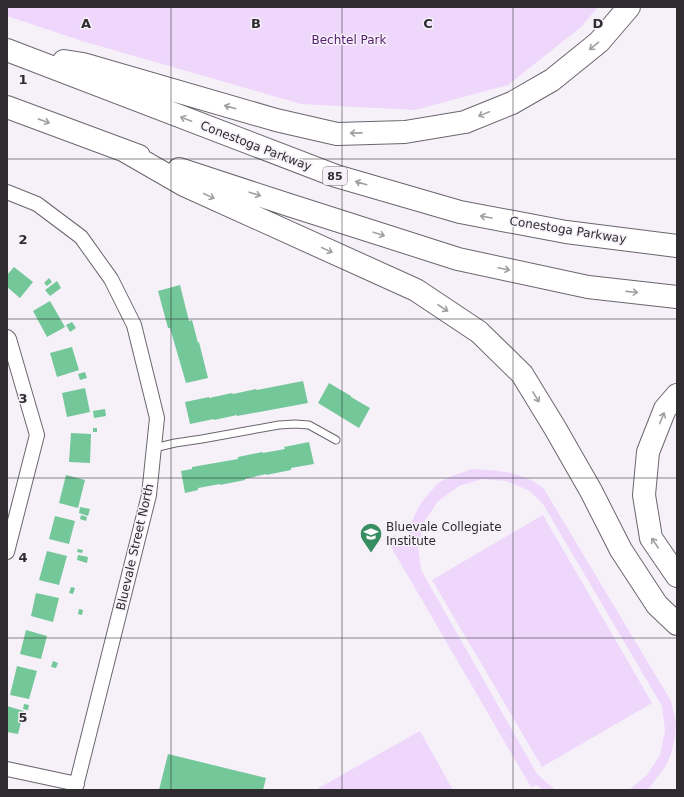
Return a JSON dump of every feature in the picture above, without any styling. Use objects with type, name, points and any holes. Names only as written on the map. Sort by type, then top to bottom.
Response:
[{"type":"highway","points":[[7,51],[83,64],[276,120],[338,134],[405,132],[465,122],[512,103],[552,80],[599,42],[629,7]]},
{"type":"highway","name":"Conestoga Parkway","points":[[7,51],[336,176],[438,206],[460,212],[566,232],[677,246]]},
{"type":"highway","points":[[7,107],[125,151],[458,260],[588,287],[677,297]]},
{"type":"highway","points":[[125,151],[184,185],[416,290],[479,332],[522,374],[591,491],[621,550],[657,604],[677,624]]},
{"type":"highway","points":[[677,395],[665,409],[648,452],[644,495],[651,538],[677,576]]},
{"type":"street","name":"Bluevale Street North","points":[[7,192],[37,204],[81,237],[111,279],[134,325],[157,418],[149,495],[76,787]]},
{"type":"street","points":[[7,337],[9,339],[36,435],[7,552]]},
{"type":"street","points":[[7,769],[76,787]]},
{"type":"lane","points":[[154,448],[279,425],[295,424],[309,425],[336,440]]},
{"type":"green space","name":"Bechtel Park","points":[[7,7],[598,7],[581,27],[508,85],[415,110],[301,104],[82,41],[7,16]]},
{"type":"green space","points":[[472,469],[517,475],[531,480],[544,489],[671,701],[676,722],[675,737],[671,754],[665,767],[646,790],[629,790],[647,775],[660,755],[665,731],[662,706],[543,504],[530,491],[507,481],[482,479],[459,486],[438,501],[425,521],[418,545],[421,570],[537,774],[556,790],[543,790],[537,785],[531,787],[387,540],[395,535],[404,547],[411,524],[417,511],[431,491],[438,484],[451,476]]},
{"type":"green space","points":[[543,515],[652,703],[542,767],[432,580]]},
{"type":"green space","points":[[420,731],[453,790],[315,790]]},
{"type":"building","points":[[14,267],[33,282],[20,298],[7,287],[7,275]]},
{"type":"building","points":[[49,278],[52,282],[47,286],[44,283]]},
{"type":"building","points":[[57,281],[61,288],[50,296],[45,290]]},
{"type":"building","points":[[180,285],[189,321],[192,320],[198,343],[199,342],[208,378],[186,383],[170,328],[168,328],[158,291]]},
{"type":"building","points":[[50,301],[65,327],[47,337],[33,311]]},
{"type":"building","points":[[72,322],[76,328],[70,332],[66,325]]},
{"type":"building","points":[[72,347],[79,370],[57,377],[50,353]]},
{"type":"building","points":[[85,372],[87,378],[80,380],[78,374]]},
{"type":"building","points":[[303,381],[308,403],[190,424],[185,402]]},
{"type":"building","points":[[329,383],[370,408],[359,428],[318,403]]},
{"type":"building","points":[[85,388],[90,412],[67,417],[62,393]]},
{"type":"building","points":[[105,409],[106,416],[94,418],[93,411]]},
{"type":"building","points":[[93,428],[97,428],[97,432],[93,432]]},
{"type":"building","points":[[71,433],[91,434],[90,463],[69,462]]},
{"type":"building","points":[[309,442],[314,464],[291,468],[291,470],[266,474],[245,480],[198,488],[198,490],[185,493],[181,471],[192,469],[192,467],[238,459],[238,457],[285,449],[284,447]]},
{"type":"building","points":[[66,475],[85,480],[78,508],[59,503]]},
{"type":"building","points":[[80,507],[90,509],[88,516],[79,513]]},
{"type":"building","points":[[81,515],[87,517],[86,521],[80,519]]},
{"type":"building","points":[[55,516],[75,521],[69,544],[49,539]]},
{"type":"building","points":[[78,549],[83,550],[82,553],[77,552]]},
{"type":"building","points":[[47,551],[67,556],[59,585],[39,580]]},
{"type":"building","points":[[78,555],[88,557],[87,563],[77,560]]},
{"type":"building","points":[[71,587],[75,588],[73,594],[69,593]]},
{"type":"building","points":[[36,593],[59,598],[53,622],[31,616]]},
{"type":"building","points":[[79,609],[83,610],[82,615],[78,614]]},
{"type":"building","points":[[26,630],[47,636],[41,659],[20,654]]},
{"type":"building","points":[[53,661],[58,663],[56,668],[51,667]]},
{"type":"building","points":[[17,666],[37,671],[29,699],[10,695]]},
{"type":"building","points":[[24,704],[29,705],[28,710],[23,709]]},
{"type":"building","points":[[7,706],[24,711],[18,734],[7,732]]},
{"type":"building","points":[[168,754],[266,778],[263,790],[159,790]]},
{"type":"place","name":"Bluevale Collegiate Institute","points":[[371,554]]}]
